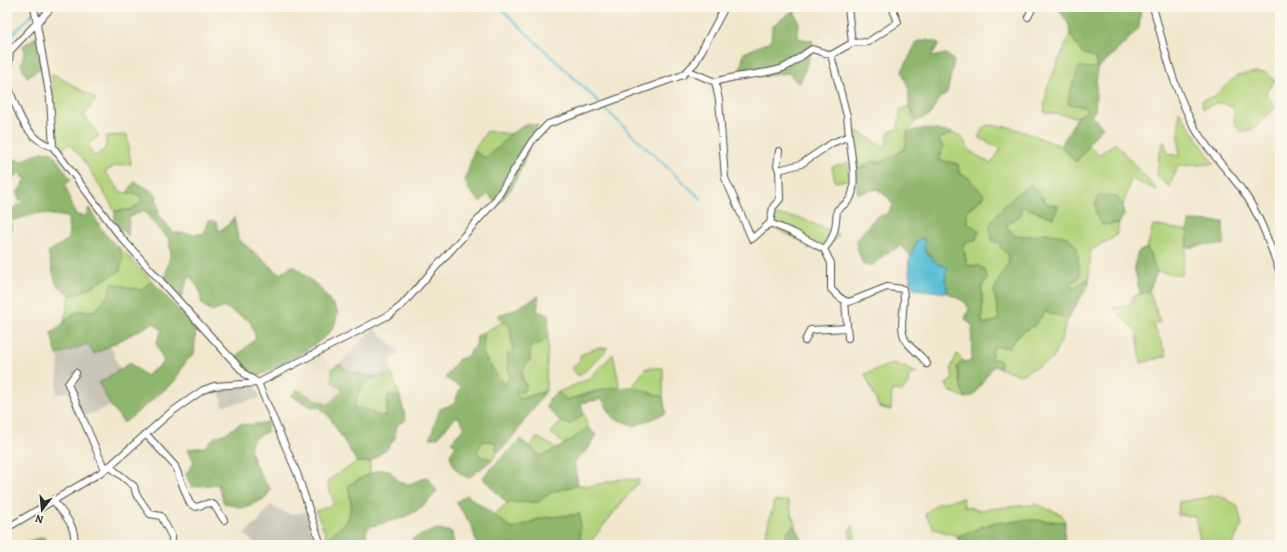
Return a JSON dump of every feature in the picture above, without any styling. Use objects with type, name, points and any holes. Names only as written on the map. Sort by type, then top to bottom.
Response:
[{"type":"street","points":[[34,7],[50,99],[53,147],[124,241],[245,374],[258,382],[297,472],[321,545]]},
{"type":"street","points":[[7,78],[8,52],[52,7]]},
{"type":"street","points":[[7,528],[107,468],[170,413],[203,390],[214,386],[258,382],[391,314],[402,305],[494,201],[532,141],[548,124],[683,75],[689,71],[695,63],[725,7]]},
{"type":"street","points":[[849,7],[852,43]]},
{"type":"street","points":[[689,71],[715,82],[732,76],[749,76],[785,67],[812,50],[831,55],[852,43],[868,42],[898,22],[892,7]]},
{"type":"street","points":[[1028,17],[1033,7]]},
{"type":"street","points":[[1153,7],[1170,70],[1195,129],[1209,152],[1243,191],[1258,218],[1280,273]]},
{"type":"street","points":[[824,249],[832,240],[834,234],[836,210],[847,202],[853,185],[848,116],[831,55]]},
{"type":"street","points":[[715,82],[719,100],[725,178],[752,239],[770,223],[773,207],[780,199],[779,170],[777,166],[779,151]]},
{"type":"street","points":[[7,83],[21,119],[27,130],[43,144],[53,147]]},
{"type":"street","points":[[779,170],[801,164],[832,143],[849,136]]},
{"type":"street","points":[[770,223],[824,249],[831,263],[831,289],[838,297],[845,301],[849,302],[887,287],[903,289],[905,296],[902,330],[906,341],[924,358],[927,364]]},
{"type":"street","points":[[845,301],[848,338]]},
{"type":"street","points":[[805,341],[810,330],[847,328]]},
{"type":"street","points":[[76,374],[68,384],[107,468],[134,486],[136,494],[150,514],[161,516],[172,537],[172,545]]},
{"type":"street","points":[[146,434],[175,466],[190,504],[196,507],[209,503],[214,505],[224,520]]},
{"type":"street","points":[[53,500],[70,523],[76,535],[74,545]]},
{"type":"shaded area","points":[[374,328],[399,352],[389,362],[392,375],[374,377],[349,371],[339,364]]},
{"type":"shaded area","points":[[88,344],[95,354],[110,345],[120,370],[99,383],[111,406],[79,418],[68,391],[56,395],[59,361],[57,355]]},
{"type":"shaded area","points":[[321,353],[332,368],[332,382],[342,390],[328,405],[297,390],[306,358]]},
{"type":"shaded area","points":[[255,385],[260,398],[223,406],[219,389]]},
{"type":"shaded area","points":[[270,505],[289,514],[307,512],[316,541],[311,545],[257,545],[244,534],[259,521]]},
{"type":"green space","points":[[1060,7],[1141,7],[1139,28],[1097,69],[1095,111],[1091,115],[1103,127],[1088,144],[1089,146],[1076,162],[1061,146],[1077,117],[1086,112],[1085,107],[1068,104],[1070,92],[1079,67],[1097,68],[1095,58],[1082,53],[1070,34],[1069,25],[1059,9]]},
{"type":"green space","points":[[794,10],[799,24],[798,38],[813,41],[808,63],[799,84],[788,73],[765,76],[740,71],[744,53],[771,41],[772,26]]},
{"type":"green space","points":[[1070,34],[1082,53],[1095,58],[1097,69],[1079,67],[1086,112],[1077,117],[1044,112],[1047,88]]},
{"type":"green space","points":[[36,37],[41,68],[27,77],[21,65],[25,51],[23,46]]},
{"type":"green space","points":[[926,40],[939,43],[931,57],[946,54],[954,61],[947,93],[939,99],[930,115],[916,121],[909,106],[909,90],[902,71],[917,42]]},
{"type":"green space","points":[[1255,72],[1266,73],[1275,81],[1266,92],[1275,108],[1253,129],[1241,132],[1234,122],[1234,109],[1225,104],[1218,103],[1203,109],[1202,100],[1214,97],[1236,76]]},
{"type":"green space","points":[[52,73],[96,99],[84,115],[99,136],[88,144],[94,157],[106,148],[106,136],[127,135],[131,164],[115,166],[105,172],[121,192],[140,195],[141,203],[130,210],[115,211],[83,159],[69,144],[60,151],[55,147]]},
{"type":"green space","points":[[909,106],[916,121],[907,132],[906,149],[882,162],[870,162],[861,168],[854,168],[853,129],[885,147],[889,132],[898,128],[900,110]]},
{"type":"green space","points":[[1179,111],[1214,164],[1178,166],[1169,187],[1157,176],[1159,154],[1164,141],[1168,154],[1179,156]]},
{"type":"green space","points":[[527,124],[538,125],[511,189],[498,205],[488,194],[480,202],[470,191],[465,181],[474,150],[484,158],[498,148],[510,134]]},
{"type":"green space","points":[[986,125],[1011,127],[1061,146],[1076,162],[1089,146],[1099,155],[1115,143],[1157,190],[1131,179],[1123,206],[1117,197],[1102,225],[1119,223],[1116,236],[1091,250],[1089,279],[1072,289],[1071,283],[1080,277],[1077,248],[1045,233],[1034,236],[1014,236],[1006,225],[1022,214],[1020,206],[1055,217],[1039,191],[995,217],[1001,243],[1008,254],[1009,262],[994,291],[999,320],[982,324],[982,286],[987,279],[985,269],[978,266],[967,265],[963,244],[967,210],[977,204],[975,188],[968,179],[959,173],[958,164],[939,160],[943,148],[939,139],[952,133],[961,136],[970,151],[991,164],[1001,149],[978,137]]},
{"type":"green space","points":[[925,128],[952,133],[939,139],[943,148],[939,160],[958,164],[959,173],[969,178],[985,196],[967,210],[967,223],[979,230],[976,240],[963,244],[967,265],[978,266],[985,269],[987,279],[982,286],[982,324],[999,320],[994,291],[1009,262],[1008,254],[1000,247],[1001,243],[992,241],[990,228],[992,222],[995,216],[1007,203],[1031,184],[1046,203],[1058,206],[1054,218],[1020,206],[1022,214],[1006,225],[1014,236],[1034,236],[1045,233],[1068,237],[1077,248],[1080,277],[1071,283],[1072,289],[1089,279],[1089,284],[1068,318],[1045,312],[1035,325],[1019,334],[1009,347],[993,347],[991,360],[997,359],[1001,362],[1000,368],[993,366],[974,395],[966,398],[962,391],[957,367],[961,362],[971,361],[973,326],[965,319],[969,309],[965,302],[948,293],[945,266],[938,264],[916,242],[911,256],[901,246],[885,254],[873,265],[863,265],[855,241],[876,217],[887,214],[893,206],[889,198],[877,189],[858,193],[854,168],[862,168],[870,162],[882,162],[905,149],[907,132]]},
{"type":"green space","points":[[487,131],[510,134],[498,148],[484,158],[474,150]]},
{"type":"green space","points":[[51,151],[71,180],[65,185],[76,215],[86,216],[89,208],[104,233],[117,247],[123,258],[120,271],[78,294],[70,295],[56,284],[48,252],[69,239],[68,217],[39,213],[10,221],[12,224],[7,252],[7,212],[25,201],[19,200],[17,193],[26,180],[19,173],[7,185],[7,158],[21,161],[42,152]]},
{"type":"green space","points":[[848,163],[849,180],[835,182],[832,167]]},
{"type":"green space","points":[[135,181],[156,194],[159,216],[174,233],[204,234],[209,220],[216,222],[219,231],[227,226],[234,217],[238,239],[280,274],[293,265],[319,287],[337,310],[334,327],[325,337],[306,350],[283,364],[255,377],[236,357],[256,338],[250,321],[225,307],[212,312],[202,304],[199,289],[190,276],[185,285],[181,299],[164,281],[171,252],[169,239],[161,232],[144,210],[129,218],[128,236],[114,221],[115,211],[130,210],[141,203],[140,195],[127,193]]},
{"type":"green space","points":[[1099,195],[1117,197],[1123,206],[1124,215],[1119,223],[1102,225],[1096,215],[1095,207]]},
{"type":"green space","points":[[775,215],[801,218],[839,235],[823,252],[775,228]]},
{"type":"green space","points":[[1189,221],[1223,222],[1224,245],[1208,244],[1187,248]]},
{"type":"green space","points":[[1153,225],[1189,231],[1182,275],[1157,272],[1147,248]]},
{"type":"green space","points":[[117,245],[152,281],[140,290],[111,283],[109,294],[95,311],[78,311],[64,322],[70,295],[79,294],[123,258]]},
{"type":"green space","points":[[1147,248],[1157,272],[1149,291],[1140,294],[1134,266],[1138,252]]},
{"type":"green space","points":[[152,281],[196,329],[194,354],[185,363],[174,382],[124,423],[111,406],[99,383],[130,363],[146,376],[164,362],[156,343],[162,330],[153,323],[94,354],[87,344],[57,355],[51,333],[78,311],[95,311],[109,294],[111,283],[140,290]]},
{"type":"green space","points":[[1149,291],[1160,322],[1153,324],[1167,356],[1141,363],[1137,332],[1113,308],[1130,305],[1133,296]]},
{"type":"green space","points":[[539,296],[537,311],[549,315],[548,336],[539,345],[530,346],[530,360],[522,371],[522,378],[526,385],[523,392],[515,391],[520,399],[546,391],[508,443],[497,453],[495,442],[483,441],[477,451],[481,457],[493,459],[469,478],[458,472],[452,463],[450,454],[456,445],[451,442],[465,427],[457,416],[437,438],[430,438],[440,409],[454,404],[461,387],[445,378],[459,359],[466,357],[476,345],[477,336],[484,332],[483,355],[504,385],[510,377],[508,369],[508,353],[514,358],[510,326],[503,322],[498,315],[511,311]]},
{"type":"green space","points":[[1045,312],[1068,318],[1053,359],[1020,375],[1000,368],[1001,362],[991,360],[993,347],[1009,347],[1019,334],[1035,325]]},
{"type":"green space","points":[[503,322],[510,326],[514,358],[508,354],[508,369],[510,377],[504,385],[483,355],[484,332]]},
{"type":"green space","points":[[548,336],[546,391],[520,399],[515,390],[523,392],[526,385],[522,378],[522,371],[530,360],[530,346],[539,345]]},
{"type":"green space","points":[[597,348],[608,348],[590,367],[578,376],[572,368],[580,360],[580,355]]},
{"type":"green space","points":[[613,354],[620,388],[600,390],[567,400],[558,392],[589,379]]},
{"type":"green space","points":[[957,354],[965,362],[961,362],[957,367],[962,391],[966,398],[949,391],[946,384],[953,379],[951,368]]},
{"type":"green space","points":[[894,363],[917,373],[908,376],[909,385],[901,391],[892,390],[891,410],[879,407],[865,374]]},
{"type":"green space","points":[[339,364],[349,371],[374,377],[361,386],[354,407],[372,411],[374,415],[386,416],[388,395],[400,397],[406,420],[397,425],[395,438],[387,449],[370,462],[357,462],[330,418],[320,407],[310,406],[291,396],[297,390],[328,405],[342,390],[332,382],[332,368]]},
{"type":"green space","points":[[646,368],[663,368],[663,397],[632,387]]},
{"type":"green space","points":[[392,375],[400,397],[388,395],[386,416],[374,415],[354,407],[361,386],[374,377]]},
{"type":"green space","points":[[632,387],[663,397],[666,413],[635,426],[613,418],[602,399],[581,403],[584,414],[570,424],[561,422],[546,407],[550,398],[558,392],[567,400],[610,388]]},
{"type":"green space","points":[[584,414],[588,427],[579,435],[564,444],[551,433],[561,422],[570,424]]},
{"type":"green space","points":[[268,422],[267,432],[254,439],[251,445],[251,451],[256,465],[271,489],[265,499],[242,508],[224,503],[218,484],[191,487],[186,474],[194,462],[188,449],[205,447],[215,437],[226,433],[240,424],[250,425]]},
{"type":"green space","points":[[588,427],[596,435],[588,449],[574,461],[578,485],[552,492],[538,502],[507,503],[482,478],[520,439],[541,456],[566,443]]},
{"type":"green space","points":[[537,437],[558,449],[541,456],[530,447]]},
{"type":"green space","points":[[483,440],[495,442],[497,453],[493,459],[481,457],[477,451]]},
{"type":"green space","points":[[357,462],[370,462],[370,474],[348,485],[351,501],[350,513],[345,523],[332,534],[328,540],[316,511],[334,504],[327,481]]},
{"type":"green space","points":[[378,470],[389,470],[399,482],[409,484],[427,477],[437,491],[429,500],[414,512],[398,519],[368,527],[366,533],[367,542],[381,541],[383,545],[330,545],[328,540],[329,537],[345,523],[350,513],[351,501],[348,485]]},
{"type":"green space","points":[[621,479],[640,480],[588,545],[580,545],[579,514],[541,518],[513,529],[491,517],[507,503],[538,502],[552,492],[578,485],[590,486]]},
{"type":"green space","points":[[467,495],[513,529],[541,518],[580,514],[580,545],[477,545],[472,526],[456,502]]},
{"type":"green space","points":[[1219,495],[1237,505],[1242,524],[1232,545],[1201,545],[1195,516],[1178,515],[1179,502]]},
{"type":"green space","points":[[963,498],[964,506],[979,510],[1036,504],[1061,514],[1065,522],[1033,520],[992,523],[958,536],[934,529],[925,514],[938,503]]},
{"type":"green space","points":[[774,501],[788,501],[795,524],[788,531],[782,545],[765,537]]},
{"type":"green space","points":[[1033,520],[1065,522],[1064,545],[958,545],[958,536],[992,523]]},
{"type":"green space","points":[[795,524],[801,538],[801,545],[782,545],[788,531]]},
{"type":"green space","points":[[853,526],[856,545],[852,545],[849,530]]},
{"type":"green space","points":[[437,529],[452,532],[454,545],[411,545],[412,539]]},
{"type":"green space","points":[[44,537],[47,545],[13,545]]},
{"type":"water","points":[[924,238],[925,252],[938,264],[948,267],[945,278],[948,293],[915,289],[910,284],[909,261],[916,242],[919,239]]},
{"type":"waterway","points":[[7,40],[39,7]]},
{"type":"waterway","points":[[499,7],[598,101]]},
{"type":"waterway","points":[[605,109],[701,199]]}]
